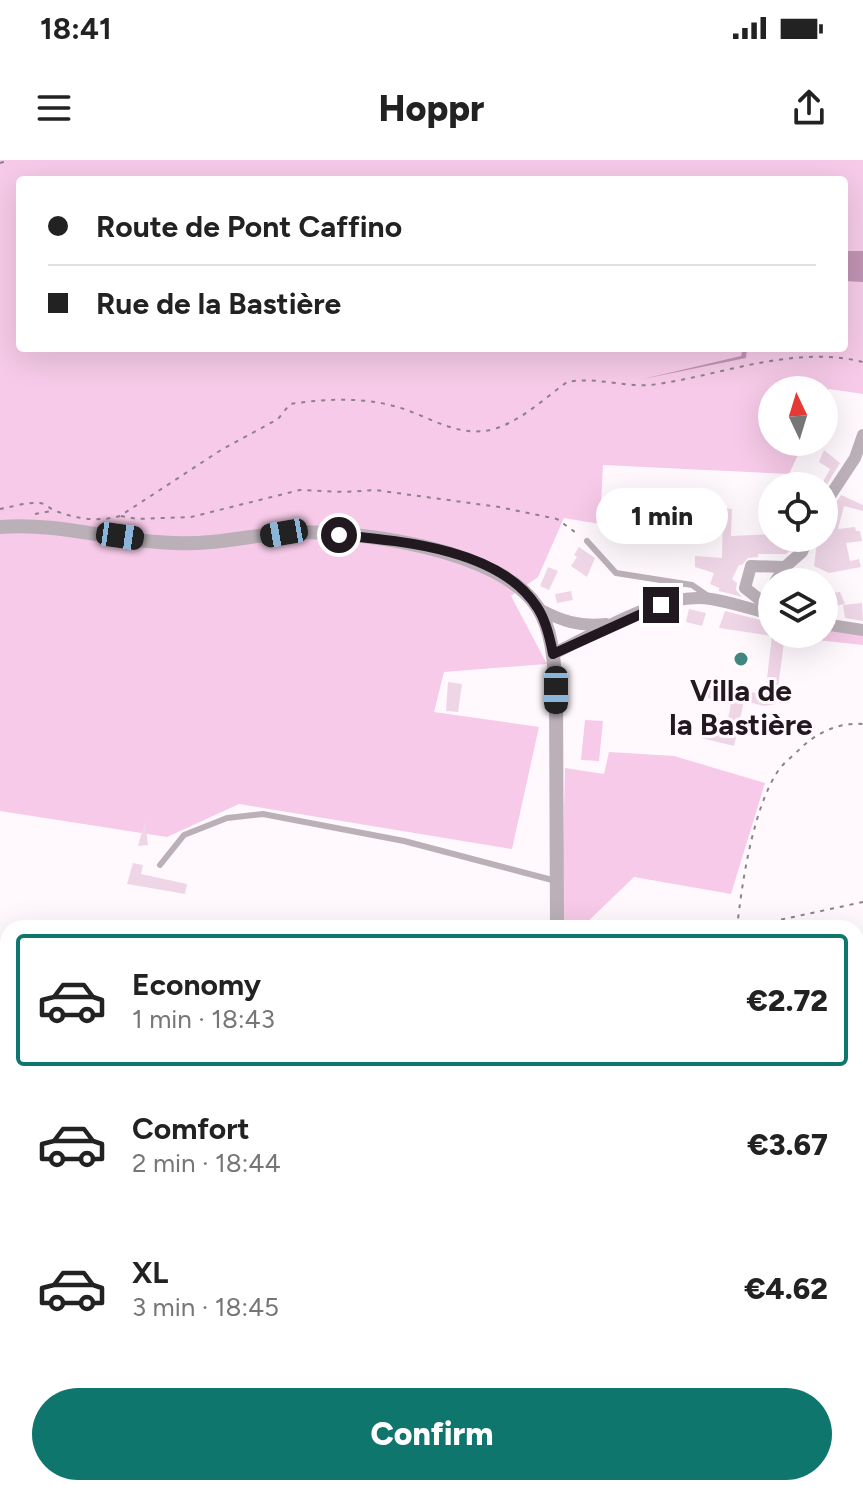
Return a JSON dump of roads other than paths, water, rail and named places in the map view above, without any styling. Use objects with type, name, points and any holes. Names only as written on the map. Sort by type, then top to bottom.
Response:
[{"type":"street","points":[[838,484],[855,458],[863,435]]},
{"type":"street","points":[[0,527],[68,529],[171,543],[228,542],[284,533],[410,543],[461,556],[506,575],[539,609],[566,623],[587,626],[617,623]]},
{"type":"street","points":[[758,602],[745,588],[751,566],[785,567],[802,552]]},
{"type":"street","points":[[552,646],[685,598],[711,598],[758,608]]},
{"type":"street","points":[[539,609],[552,646],[556,690],[557,920]]},
{"type":"street","points":[[552,646],[566,623]]},
{"type":"street","points":[[838,626],[863,630]]},
{"type":"lane","points":[[587,541],[616,573],[692,585],[711,598]]},
{"type":"lane","points":[[160,865],[184,835],[227,818],[263,814],[404,841],[556,881]]},
{"type":"place","name":"Villa de la Bastière","points":[[741,659]]}]
